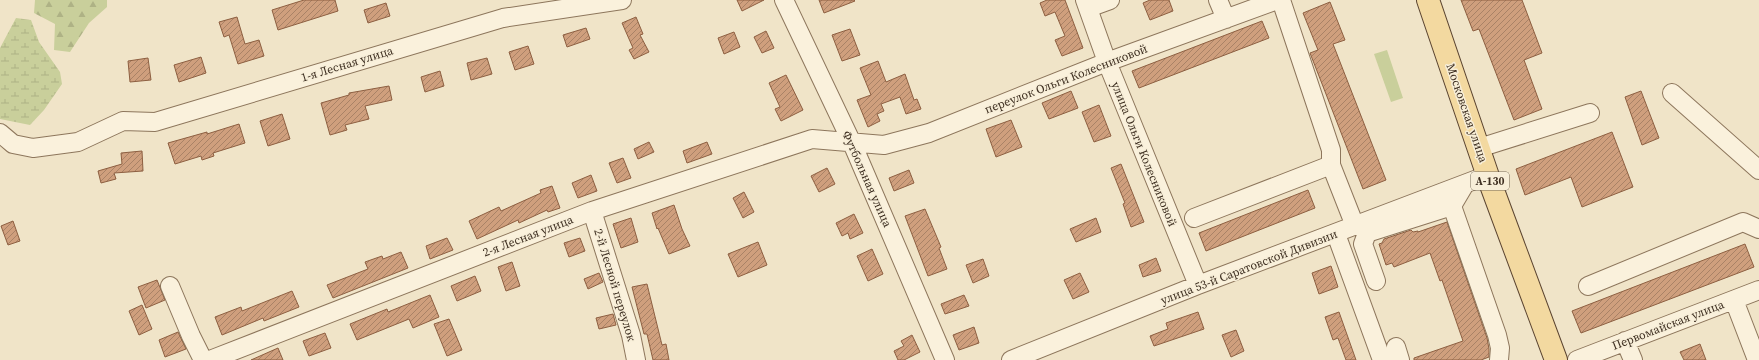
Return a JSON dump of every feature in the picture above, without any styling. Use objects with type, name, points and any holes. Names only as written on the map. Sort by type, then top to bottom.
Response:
[{"type":"main road","name":"Московская улица","points":[[1428,0],[1488,175],[1556,360]]},
{"type":"street","name":"1-я Лесная улица","points":[[0,133],[13,144],[33,148],[78,142],[123,121],[155,122],[503,18],[566,3],[622,0]]},
{"type":"street","name":"Футбольная улица","points":[[784,0],[852,144],[945,360]]},
{"type":"street","points":[[1087,4],[1110,0]]},
{"type":"street","points":[[1218,0],[1226,18]]},
{"type":"street","name":"переулок Ольги Колесниковой","points":[[852,144],[884,145],[929,133],[1107,62],[1277,0]]},
{"type":"street","points":[[1281,0],[1331,150],[1331,165],[1355,226]]},
{"type":"street","name":"улица Ольги Колесниковой","points":[[1087,4],[1107,62],[1198,285]]},
{"type":"street","points":[[1672,93],[1759,170]]},
{"type":"street","points":[[1479,148],[1590,113]]},
{"type":"street","name":"2-я Лесная улица","points":[[210,360],[592,211],[812,139],[852,144]]},
{"type":"street","points":[[1194,218],[1331,165]]},
{"type":"street","name":"улица 53-й Саратовской Дивизии","points":[[1011,360],[1198,285],[1336,234],[1488,175]]},
{"type":"street","points":[[1376,281],[1363,244],[1367,233],[1452,206],[1465,184]]},
{"type":"street","points":[[1452,206],[1500,348],[1499,360]]},
{"type":"street","name":"2-й Лесной переулок","points":[[592,211],[631,335],[636,360]]},
{"type":"street","points":[[1588,286],[1743,222],[1759,228]]},
{"type":"street","points":[[1336,234],[1382,360]]},
{"type":"street","points":[[170,286],[190,336],[203,360]]},
{"type":"street","name":"Первомайская улица","points":[[1577,360],[1759,290]]},
{"type":"street","points":[[1734,300],[1757,360]]},
{"type":"street","points":[[1625,341],[1633,360]]},
{"type":"green space","points":[[35,0],[107,0],[107,7],[89,23],[70,52],[54,50],[55,24],[34,13]]},
{"type":"green space","points":[[16,18],[31,20],[39,42],[60,72],[62,84],[44,110],[30,125],[0,119],[0,48]]},
{"type":"green space","points":[[1387,50],[1403,98],[1391,102],[1374,54]]},
{"type":"building","points":[[304,0],[335,0],[338,11],[278,30],[272,10]]},
{"type":"building","points":[[737,0],[764,0],[742,11]]},
{"type":"building","points":[[819,0],[854,0],[855,1],[824,13]]},
{"type":"building","points":[[1047,0],[1065,0],[1083,48],[1062,56],[1055,40],[1065,36],[1055,12],[1045,16],[1040,3]]},
{"type":"building","points":[[1150,0],[1169,0],[1173,11],[1150,20],[1143,3]]},
{"type":"building","points":[[1461,0],[1522,0],[1542,53],[1524,60],[1542,109],[1514,120],[1479,29],[1473,31]]},
{"type":"building","points":[[1330,2],[1345,40],[1333,44],[1386,180],[1363,189],[1310,53],[1318,50],[1303,13]]},
{"type":"building","points":[[386,3],[390,16],[368,23],[364,10]]},
{"type":"building","points":[[237,17],[245,44],[259,40],[264,56],[238,64],[229,35],[224,37],[219,22]]},
{"type":"building","points":[[636,17],[643,34],[640,35],[649,52],[634,59],[629,50],[633,48],[622,23]]},
{"type":"building","points":[[1262,21],[1269,38],[1139,88],[1132,71]]},
{"type":"building","points":[[586,28],[590,39],[567,47],[563,35]]},
{"type":"building","points":[[850,29],[860,55],[842,61],[832,35]]},
{"type":"building","points":[[766,31],[774,48],[762,53],[754,37]]},
{"type":"building","points":[[734,32],[740,47],[724,54],[718,38]]},
{"type":"building","points":[[528,46],[534,64],[515,70],[509,52]]},
{"type":"building","points":[[201,57],[206,73],[179,82],[174,65]]},
{"type":"building","points":[[148,58],[151,80],[130,82],[128,61]]},
{"type":"building","points":[[487,58],[492,74],[471,80],[467,63]]},
{"type":"building","points":[[878,61],[886,82],[905,74],[914,100],[917,99],[921,109],[906,114],[900,97],[881,104],[884,111],[877,114],[880,121],[868,127],[857,100],[871,95],[860,68]]},
{"type":"building","points":[[440,71],[444,86],[425,92],[421,77]]},
{"type":"building","points":[[786,75],[803,110],[781,121],[775,109],[780,107],[769,83]]},
{"type":"building","points":[[389,86],[392,100],[365,106],[369,119],[345,125],[347,130],[330,135],[321,103],[349,95],[349,93]]},
{"type":"building","points":[[1071,91],[1078,108],[1049,119],[1042,103]]},
{"type":"building","points":[[1641,91],[1659,138],[1642,145],[1625,97]]},
{"type":"building","points":[[1099,105],[1111,136],[1094,142],[1082,112]]},
{"type":"building","points":[[282,114],[290,139],[268,146],[260,121]]},
{"type":"building","points":[[1011,120],[1022,147],[996,157],[986,129]]},
{"type":"building","points":[[239,124],[245,143],[213,153],[214,156],[202,160],[201,156],[175,164],[168,143],[207,132],[207,134]]},
{"type":"building","points":[[1612,132],[1633,187],[1582,207],[1571,177],[1525,195],[1516,169]]},
{"type":"building","points":[[649,142],[654,152],[638,159],[634,149]]},
{"type":"building","points":[[707,142],[712,154],[687,163],[683,151]]},
{"type":"building","points":[[142,151],[143,171],[114,173],[116,179],[101,183],[98,171],[122,164],[121,153]]},
{"type":"building","points":[[623,158],[631,178],[617,183],[609,163]]},
{"type":"building","points":[[1121,164],[1144,222],[1131,227],[1123,204],[1125,203],[1111,168]]},
{"type":"building","points":[[827,168],[835,184],[819,192],[811,176]]},
{"type":"building","points":[[909,170],[914,183],[894,191],[889,178]]},
{"type":"building","points":[[591,175],[597,191],[578,198],[572,183]]},
{"type":"building","points":[[552,186],[560,208],[548,212],[547,210],[519,223],[518,220],[477,239],[469,221],[499,207],[501,211],[541,193],[540,190]]},
{"type":"building","points":[[1308,190],[1315,208],[1206,251],[1199,233]]},
{"type":"building","points":[[744,192],[754,212],[743,218],[733,198]]},
{"type":"building","points":[[674,205],[682,229],[690,246],[669,254],[658,228],[657,229],[652,213]]},
{"type":"building","points":[[925,209],[941,247],[939,248],[947,269],[928,276],[905,216]]},
{"type":"building","points":[[854,214],[863,233],[850,239],[848,233],[842,236],[836,223]]},
{"type":"building","points":[[631,218],[638,242],[621,248],[613,224]]},
{"type":"building","points":[[1096,218],[1101,232],[1076,242],[1070,229]]},
{"type":"building","points":[[13,221],[20,241],[8,245],[1,226]]},
{"type":"building","points":[[1447,222],[1487,338],[1489,357],[1481,360],[1414,360],[1414,358],[1463,341],[1442,280],[1440,281],[1430,253],[1394,267],[1392,263],[1386,265],[1379,244],[1382,243],[1384,239],[1411,230],[1413,232],[1418,232]]},
{"type":"building","points":[[447,238],[453,250],[430,259],[426,246]]},
{"type":"building","points":[[580,238],[585,251],[569,257],[564,243]]},
{"type":"building","points":[[758,242],[767,265],[738,277],[728,254]]},
{"type":"building","points":[[1745,244],[1754,267],[1581,333],[1572,311]]},
{"type":"building","points":[[872,249],[883,274],[868,281],[857,256]]},
{"type":"building","points":[[401,252],[408,268],[333,298],[327,285],[368,269],[365,262],[382,256],[383,259]]},
{"type":"building","points":[[1156,258],[1161,271],[1143,277],[1139,265]]},
{"type":"building","points":[[983,259],[989,276],[973,283],[966,265]]},
{"type":"building","points":[[512,262],[520,286],[506,291],[498,267]]},
{"type":"building","points":[[1331,266],[1338,287],[1319,294],[1312,273]]},
{"type":"building","points":[[599,273],[603,282],[588,289],[584,279]]},
{"type":"building","points":[[1080,273],[1089,292],[1073,299],[1064,280]]},
{"type":"building","points":[[475,276],[481,291],[457,301],[451,286]]},
{"type":"building","points":[[157,280],[165,300],[146,308],[138,287]]},
{"type":"building","points":[[647,284],[662,345],[666,344],[669,360],[653,360],[647,334],[644,334],[632,287]]},
{"type":"building","points":[[292,291],[299,307],[264,321],[263,318],[222,335],[215,317],[241,307],[242,311]]},
{"type":"building","points":[[430,295],[439,317],[413,328],[409,319],[357,340],[350,324],[387,309],[388,312]]},
{"type":"building","points":[[964,295],[969,306],[945,314],[941,304]]},
{"type":"building","points":[[142,305],[152,329],[139,335],[129,311]]},
{"type":"building","points":[[1198,312],[1204,329],[1154,346],[1150,336],[1168,329],[1166,323]]},
{"type":"building","points":[[1339,312],[1356,360],[1346,360],[1338,338],[1333,340],[1325,317]]},
{"type":"building","points":[[613,314],[616,325],[599,329],[596,318]]},
{"type":"building","points":[[449,319],[462,350],[447,356],[434,324]]},
{"type":"building","points":[[974,327],[979,343],[959,350],[953,335]]},
{"type":"building","points":[[1236,330],[1244,351],[1231,357],[1222,335]]},
{"type":"building","points":[[178,332],[186,349],[165,357],[159,340]]},
{"type":"building","points":[[325,333],[331,348],[309,356],[303,341]]},
{"type":"building","points":[[912,335],[920,352],[904,360],[898,360],[894,351],[904,346],[901,341]]},
{"type":"building","points":[[1700,344],[1706,360],[1684,360],[1680,352]]},
{"type":"building","points":[[278,348],[283,360],[251,360]]}]
